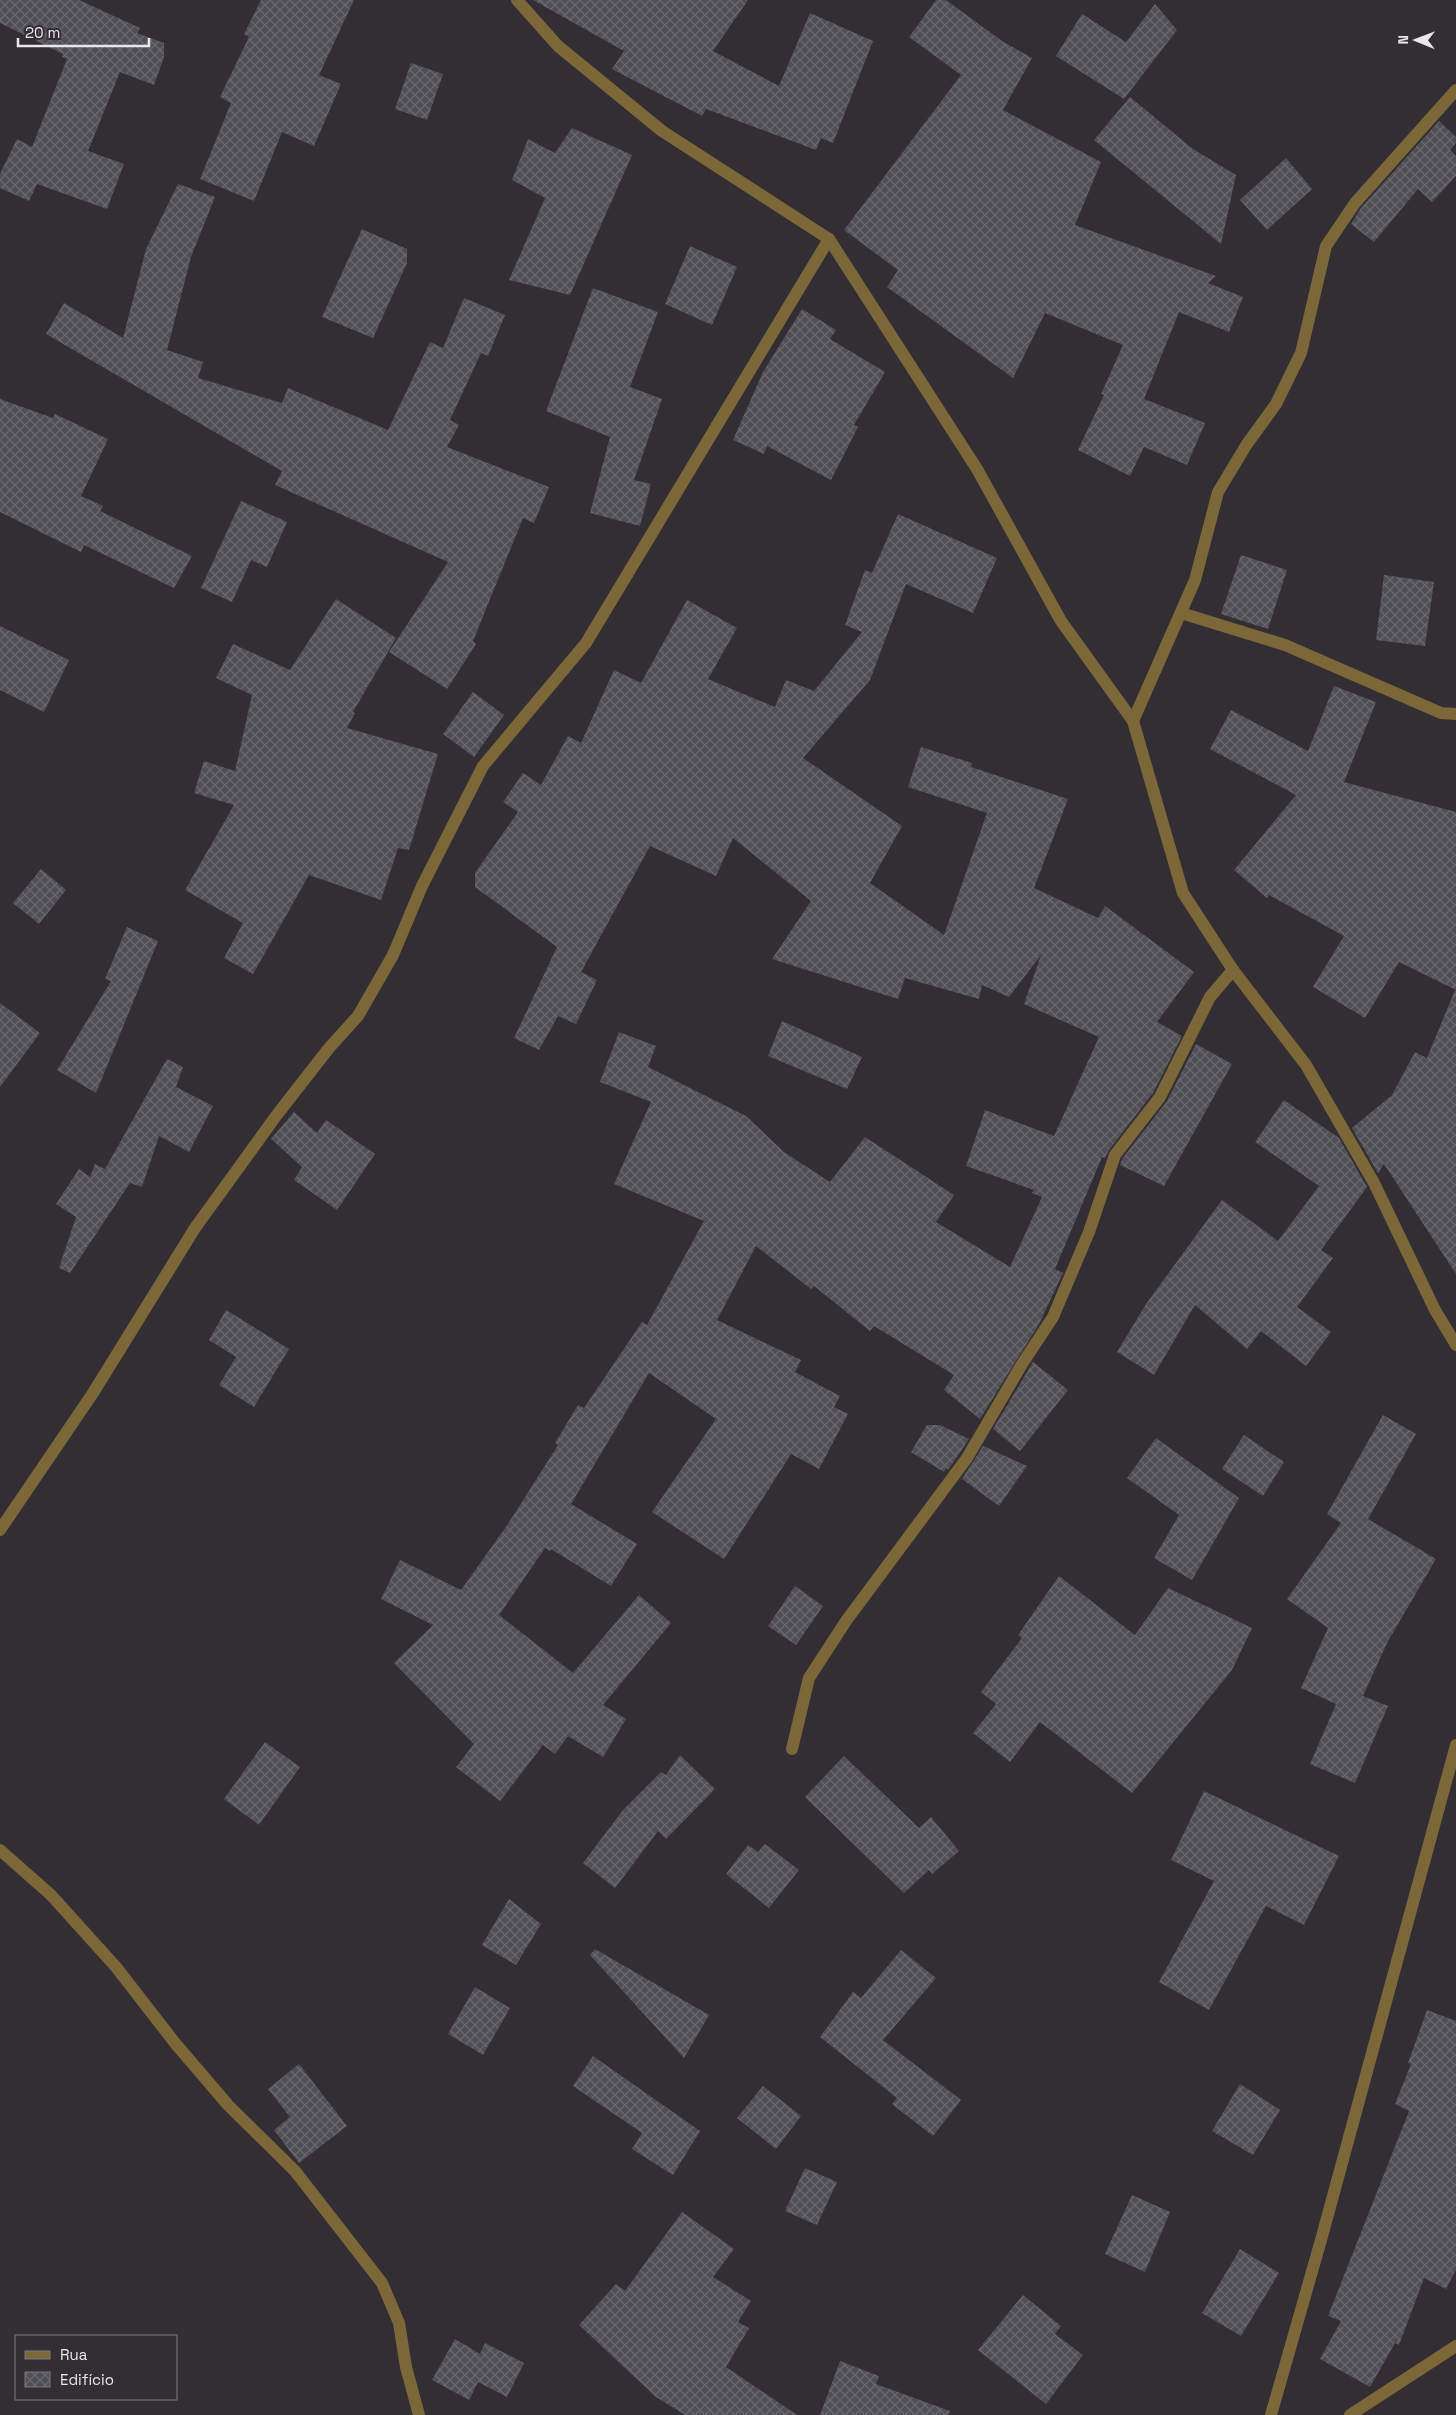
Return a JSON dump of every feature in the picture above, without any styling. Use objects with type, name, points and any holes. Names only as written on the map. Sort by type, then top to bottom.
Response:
[{"type":"street","points":[[518,0],[558,46],[662,131],[829,239],[977,469],[1061,621],[1133,721],[1183,893],[1233,970],[1306,1065],[1374,1183],[1435,1310],[1456,1344]]},
{"type":"street","points":[[1133,721],[1195,580],[1218,492],[1247,444],[1276,404],[1301,353],[1326,246],[1355,203],[1456,90]]},
{"type":"street","points":[[0,1530],[93,1392],[195,1228],[276,1116],[329,1048],[358,1016],[393,955],[422,886],[483,766],[586,643],[829,239]]},
{"type":"street","points":[[1181,612],[1285,645],[1441,713],[1456,714]]},
{"type":"street","points":[[792,1749],[809,1678],[846,1621],[967,1458],[1022,1364],[1053,1317],[1089,1232],[1115,1155],[1160,1097],[1210,997],[1233,970]]},
{"type":"street","points":[[1271,2415],[1321,2240],[1456,1745]]},
{"type":"street","points":[[0,1850],[51,1894],[116,1967],[175,2043],[228,2105],[295,2172],[382,2283],[399,2323],[406,2367],[419,2415]]},
{"type":"street","points":[[1350,2415],[1456,2346]]},
{"type":"building","points":[[0,0],[79,0],[140,28],[137,33],[164,43],[164,57],[154,85],[120,72],[88,151],[124,164],[107,209],[37,184],[29,201],[0,188],[0,174],[17,139],[32,147],[67,59],[62,57],[63,54],[0,23]]},
{"type":"building","points":[[261,0],[354,0],[319,75],[341,84],[314,146],[282,132],[254,201],[200,179],[231,103],[220,97],[249,37],[244,34]]},
{"type":"building","points":[[533,0],[748,0],[713,51],[779,86],[810,13],[873,41],[833,143],[821,138],[816,150],[706,109],[702,116],[612,69],[624,51]]},
{"type":"building","points":[[936,0],[946,0],[1002,41],[1032,58],[1003,110],[1101,162],[1075,225],[1216,276],[1208,283],[1243,297],[1229,332],[1179,312],[1144,399],[1205,423],[1187,465],[1144,447],[1130,476],[1078,450],[1104,395],[1101,394],[1123,345],[1045,313],[1013,378],[887,287],[898,270],[844,230],[961,75],[909,37]]},
{"type":"building","points":[[1155,4],[1177,30],[1124,99],[1056,56],[1082,14],[1126,42]]},
{"type":"building","points":[[411,63],[443,74],[427,120],[395,109]]},
{"type":"building","points":[[1130,97],[1193,149],[1236,175],[1221,244],[1094,140]]},
{"type":"building","points":[[1439,121],[1456,137],[1456,143],[1450,150],[1456,156],[1456,176],[1432,202],[1418,189],[1374,242],[1351,224],[1361,208]]},
{"type":"building","points":[[572,128],[632,155],[570,295],[509,280],[545,198],[512,180],[528,139],[555,153]]},
{"type":"building","points":[[1286,158],[1312,189],[1267,230],[1240,200]]},
{"type":"building","points":[[178,184],[215,197],[191,257],[167,350],[203,362],[198,378],[282,403],[288,388],[388,430],[430,342],[443,348],[464,298],[505,315],[488,356],[481,353],[450,420],[459,425],[447,447],[549,487],[534,523],[523,518],[473,641],[476,644],[447,689],[389,652],[448,562],[275,485],[282,471],[46,334],[64,303],[123,338],[146,249]]},
{"type":"building","points":[[362,229],[407,249],[407,263],[373,338],[322,317]]},
{"type":"building","points":[[690,246],[737,267],[712,325],[665,304]]},
{"type":"building","points":[[593,288],[658,312],[630,387],[662,399],[634,480],[651,484],[640,526],[590,513],[610,437],[546,411]]},
{"type":"building","points":[[802,309],[836,330],[830,339],[885,372],[854,425],[858,427],[831,480],[767,446],[764,454],[733,440],[763,372]]},
{"type":"building","points":[[0,399],[53,418],[55,414],[108,439],[81,496],[103,506],[100,511],[192,556],[174,588],[84,545],[81,552],[0,512]]},
{"type":"building","points":[[241,501],[287,522],[267,567],[251,560],[232,602],[201,588]]},
{"type":"building","points":[[898,514],[997,558],[973,613],[906,584],[870,680],[803,758],[902,826],[870,883],[944,935],[987,813],[908,787],[921,747],[972,763],[971,767],[1068,799],[1034,888],[1098,918],[1105,906],[1194,972],[1157,1022],[1182,1036],[1153,1093],[1109,1150],[1105,1158],[1102,1157],[1055,1269],[1063,1273],[1039,1324],[980,1419],[944,1390],[954,1375],[874,1326],[870,1331],[814,1286],[811,1289],[756,1246],[717,1320],[801,1360],[795,1372],[840,1396],[834,1407],[848,1414],[819,1469],[791,1454],[724,1559],[652,1512],[716,1419],[649,1373],[571,1504],[637,1544],[611,1586],[551,1549],[550,1551],[545,1548],[499,1615],[573,1673],[639,1595],[671,1623],[603,1705],[626,1719],[603,1757],[568,1736],[555,1754],[543,1745],[500,1801],[456,1767],[474,1744],[394,1663],[433,1625],[381,1599],[400,1560],[461,1590],[508,1524],[558,1445],[555,1443],[578,1405],[584,1408],[642,1322],[647,1325],[704,1221],[614,1184],[651,1102],[600,1082],[619,1032],[656,1046],[648,1067],[746,1116],[784,1152],[830,1182],[865,1137],[954,1195],[936,1222],[1010,1267],[1042,1197],[1032,1193],[1034,1190],[966,1166],[985,1110],[1054,1136],[1099,1037],[1024,1004],[1041,955],[1009,997],[982,985],[979,999],[905,978],[898,999],[772,959],[811,901],[733,838],[716,876],[650,846],[581,972],[597,980],[576,1024],[558,1016],[539,1050],[514,1038],[557,947],[475,887],[475,873],[518,812],[503,802],[523,773],[541,785],[568,736],[581,743],[614,670],[641,683],[687,600],[737,628],[708,679],[775,707],[786,680],[814,691],[862,632],[845,625],[865,570],[872,573]]},
{"type":"building","points":[[1241,555],[1287,570],[1268,629],[1221,614]]},
{"type":"building","points":[[1384,575],[1434,582],[1425,646],[1376,640]]},
{"type":"building","points":[[336,599],[396,638],[353,712],[355,713],[347,728],[438,754],[409,850],[398,848],[381,900],[309,875],[253,974],[224,958],[243,923],[185,890],[234,805],[194,793],[204,761],[235,771],[252,695],[216,678],[233,644],[290,670]]},
{"type":"building","points":[[0,626],[69,660],[44,712],[0,690]]},
{"type":"building","points":[[1334,686],[1376,702],[1344,782],[1456,812],[1456,990],[1399,962],[1365,1018],[1313,987],[1344,936],[1269,895],[1267,898],[1234,870],[1296,795],[1210,749],[1231,710],[1308,751]]},
{"type":"building","points":[[473,692],[504,715],[474,757],[443,734]]},
{"type":"building","points":[[41,869],[66,890],[39,924],[13,903]]},
{"type":"building","points":[[127,927],[158,941],[96,1093],[57,1070],[111,981],[105,979]]},
{"type":"building","points":[[1455,990],[1456,1274],[1384,1164],[1378,1173],[1352,1128],[1392,1095],[1415,1052],[1427,1058]]},
{"type":"building","points":[[0,1003],[40,1033],[0,1087]]},
{"type":"building","points":[[782,1021],[862,1057],[847,1089],[768,1056]]},
{"type":"building","points":[[1196,1044],[1232,1064],[1164,1186],[1120,1165],[1122,1159],[1167,1101]]},
{"type":"building","points":[[167,1059],[183,1067],[176,1087],[213,1106],[189,1152],[159,1136],[142,1187],[130,1183],[70,1273],[59,1268],[76,1217],[56,1204],[79,1169],[90,1177],[95,1164],[105,1169]]},
{"type":"building","points":[[1284,1100],[1339,1138],[1367,1187],[1321,1250],[1333,1258],[1297,1307],[1331,1332],[1306,1366],[1261,1331],[1247,1349],[1195,1305],[1154,1375],[1117,1352],[1146,1304],[1222,1200],[1278,1241],[1319,1186],[1255,1142]]},
{"type":"building","points":[[294,1112],[317,1133],[326,1120],[375,1154],[337,1210],[294,1180],[302,1167],[271,1139]]},
{"type":"building","points":[[226,1310],[289,1349],[254,1407],[219,1385],[236,1357],[209,1340]]},
{"type":"building","points":[[1033,1362],[1068,1390],[1020,1451],[993,1429]]},
{"type":"building","points":[[1383,1415],[1416,1434],[1368,1519],[1436,1559],[1388,1641],[1363,1696],[1388,1706],[1355,1783],[1310,1764],[1336,1704],[1301,1688],[1328,1628],[1287,1599],[1341,1523],[1327,1514]]},
{"type":"building","points":[[927,1425],[940,1425],[969,1439],[948,1470],[946,1468],[944,1472],[911,1452]]},
{"type":"building","points":[[1244,1435],[1284,1462],[1263,1496],[1222,1469]]},
{"type":"building","points":[[1156,1438],[1239,1498],[1192,1580],[1154,1558],[1179,1515],[1127,1478]]},
{"type":"building","points":[[983,1446],[1027,1466],[999,1506],[962,1479]]},
{"type":"building","points":[[1059,1576],[1135,1635],[1168,1588],[1252,1628],[1232,1670],[1132,1793],[1040,1722],[1010,1762],[973,1733],[996,1704],[981,1692],[1022,1638],[1018,1635]]},
{"type":"building","points":[[795,1586],[823,1606],[796,1645],[768,1626]]},
{"type":"building","points":[[265,1742],[300,1767],[259,1825],[224,1799]]},
{"type":"building","points":[[680,1755],[715,1789],[666,1839],[658,1831],[615,1888],[583,1863],[623,1810],[661,1772],[666,1775]]},
{"type":"building","points":[[844,1756],[919,1828],[931,1817],[959,1851],[932,1874],[929,1870],[904,1893],[805,1797]]},
{"type":"building","points":[[1204,1791],[1339,1856],[1304,1925],[1266,1906],[1209,2010],[1159,1982],[1214,1881],[1171,1860]]},
{"type":"building","points":[[765,1844],[799,1870],[769,1908],[726,1874],[748,1845],[758,1852]]},
{"type":"building","points":[[509,1899],[541,1924],[516,1965],[482,1945]]},
{"type":"building","points":[[595,1949],[709,2015],[684,2058],[590,1955]]},
{"type":"building","points":[[901,1950],[936,1978],[883,2040],[961,2100],[933,2136],[892,2104],[897,2098],[820,2037],[853,1992],[861,1998]]},
{"type":"building","points":[[475,1987],[510,2008],[483,2055],[448,2034]]},
{"type":"building","points":[[1427,2010],[1456,2021],[1456,2270],[1446,2289],[1424,2278],[1399,2345],[1395,2343],[1370,2387],[1320,2359],[1341,2321],[1328,2316],[1409,2111],[1395,2104],[1411,2064],[1408,2063]]},
{"type":"building","points":[[593,2056],[700,2131],[673,2175],[632,2149],[642,2133],[573,2086]]},
{"type":"building","points":[[299,2064],[347,2126],[299,2163],[274,2130],[290,2117],[268,2089]]},
{"type":"building","points":[[1240,2084],[1280,2110],[1253,2155],[1212,2131]]},
{"type":"building","points":[[763,2086],[801,2116],[776,2149],[737,2118]]},
{"type":"building","points":[[805,2168],[837,2182],[817,2225],[785,2211]]},
{"type":"building","points":[[1132,2195],[1170,2212],[1145,2272],[1105,2254]]},
{"type":"building","points":[[682,2212],[734,2249],[713,2277],[751,2301],[738,2322],[749,2328],[726,2367],[797,2415],[685,2415],[656,2397],[579,2325],[616,2284],[625,2291]]},
{"type":"building","points":[[1240,2249],[1279,2273],[1241,2336],[1202,2313]]},
{"type":"building","points":[[1023,2295],[1061,2326],[1055,2334],[1083,2355],[1046,2404],[978,2350]]},
{"type":"building","points":[[455,2339],[480,2354],[485,2343],[524,2363],[507,2397],[478,2382],[469,2400],[432,2380]]},
{"type":"building","points":[[840,2361],[879,2376],[876,2384],[950,2411],[949,2415],[820,2415]]}]
